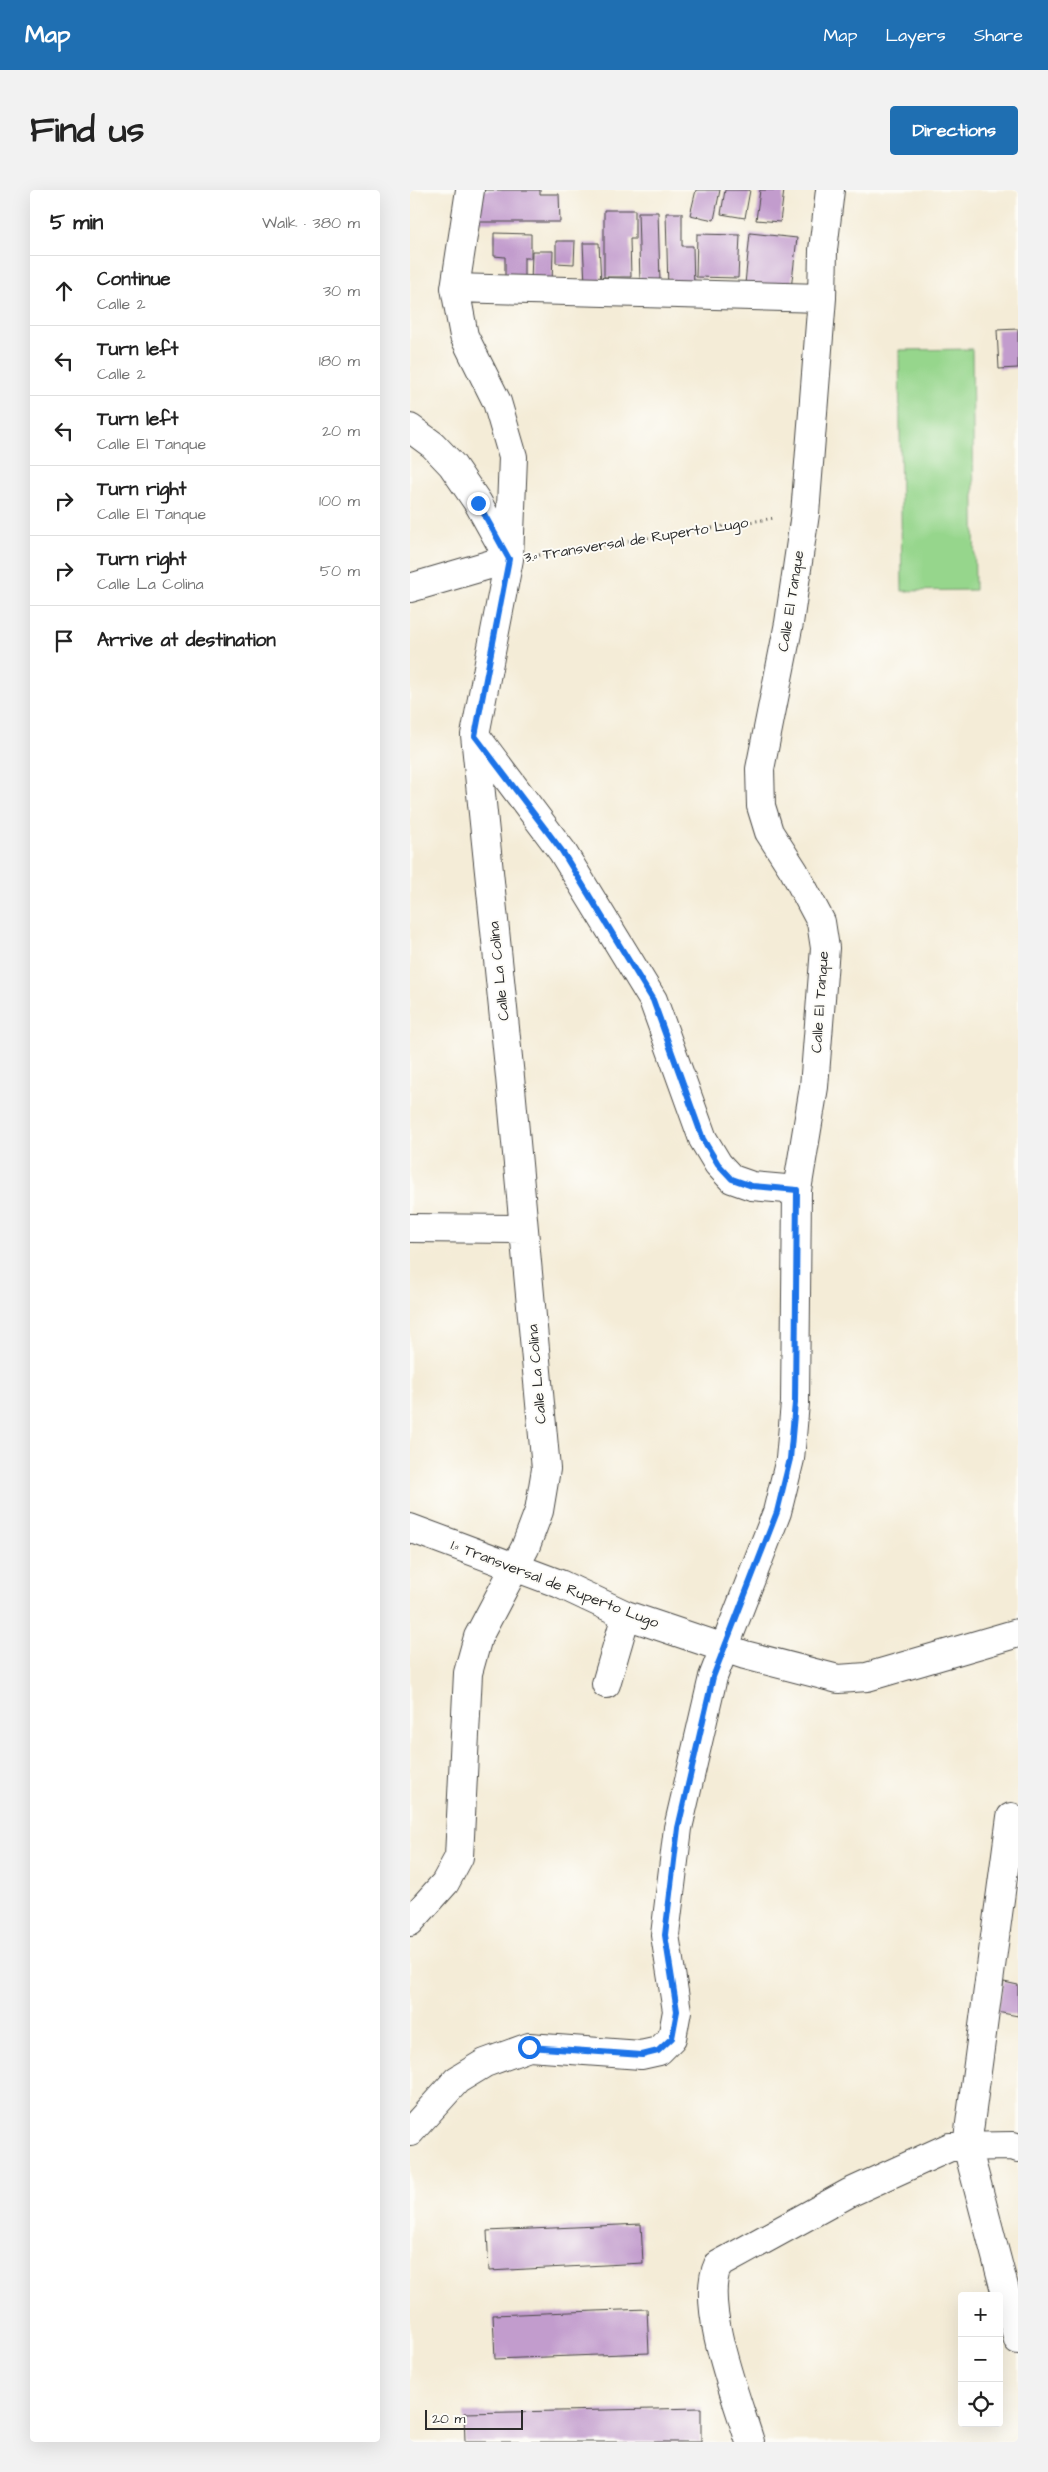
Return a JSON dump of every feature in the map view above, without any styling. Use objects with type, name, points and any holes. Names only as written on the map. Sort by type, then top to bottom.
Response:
[{"type":"street","name":"Calle La Colina","points":[[410,1922],[445,1884],[459,1857],[468,1673],[478,1637],[519,1557],[539,1511],[546,1469],[475,736],[509,559],[513,457],[497,402],[464,336],[455,288],[470,190]]},
{"type":"street","name":"Calle El Tanque","points":[[410,2132],[457,2080],[485,2063],[529,2047],[642,2055],[658,2051],[672,2038],[677,2011],[665,1935],[678,1828],[713,1677],[723,1646],[777,1512],[790,1459],[795,1403],[797,1190],[814,1087],[825,948],[821,922],[794,871],[768,832],[761,806],[760,769],[789,623],[805,514],[822,298],[823,250],[830,190]]},
{"type":"street","points":[[455,288],[822,298]]},
{"type":"street","points":[[410,428],[433,445],[452,465],[478,503],[509,559]]},
{"type":"street","name":"3.ª Transversal de Ruperto Lugo","points":[[410,588],[509,559]]},
{"type":"street","points":[[475,736],[562,851],[653,1000],[703,1139],[718,1164],[732,1179],[752,1186],[797,1190]]},
{"type":"street","points":[[410,1228],[524,1229]]},
{"type":"street","name":"1.ª Transversal de Ruperto Lugo","points":[[410,1528],[519,1557],[560,1584],[626,1615],[723,1646],[745,1655],[838,1679],[867,1677],[1018,1633]]},
{"type":"street","points":[[606,1684],[626,1615]]},
{"type":"street","points":[[1011,1817],[967,2146],[1018,2340]]},
{"type":"street","points":[[750,2442],[713,2316],[711,2290],[713,2276],[718,2265],[849,2193],[950,2147],[1012,2146],[1018,2148]]},
{"type":"path","name":"3.ª Transversal de Ruperto Lugo","points":[[509,559],[805,514]]},
{"type":"green space","points":[[972,349],[975,590],[902,591],[899,350]]},
{"type":"building","points":[[477,190],[540,190],[540,194],[559,194],[560,222],[473,222]]},
{"type":"building","points":[[696,190],[720,190],[714,220],[690,215]]},
{"type":"building","points":[[725,190],[750,190],[745,218],[721,214]]},
{"type":"building","points":[[760,190],[784,190],[780,222],[756,220]]},
{"type":"building","points":[[604,210],[635,210],[635,239],[630,239],[631,277],[604,277]]},
{"type":"building","points":[[638,212],[658,212],[660,282],[640,282]]},
{"type":"building","points":[[666,213],[682,213],[682,246],[693,246],[694,289],[668,289]]},
{"type":"building","points":[[494,233],[531,234],[531,258],[524,258],[524,278],[505,287],[505,257],[494,256]]},
{"type":"building","points":[[750,233],[797,238],[791,289],[745,284]]},
{"type":"building","points":[[697,234],[740,235],[738,278],[696,277]]},
{"type":"building","points":[[556,241],[575,241],[574,264],[556,263]]},
{"type":"building","points":[[583,243],[599,243],[601,283],[585,284]]},
{"type":"building","points":[[532,251],[553,251],[552,284],[531,283]]},
{"type":"building","points":[[1018,329],[1018,368],[999,369],[997,330]]},
{"type":"building","points":[[1004,1982],[1018,1985],[1018,2016],[997,2012]]},
{"type":"building","points":[[641,2224],[643,2263],[489,2271],[487,2231]]},
{"type":"building","points":[[647,2309],[649,2353],[495,2359],[493,2315]]},
{"type":"building","points":[[701,2408],[701,2442],[465,2442],[464,2413]]},
{"type":"route","points":[[478,503],[509,559],[475,736],[562,851],[653,1000],[703,1139],[718,1164],[732,1179],[752,1186],[797,1190],[795,1403],[790,1459],[777,1512],[723,1646],[713,1677],[678,1828],[665,1935],[677,2011],[672,2038],[658,2051],[642,2055],[529,2047]]}]
